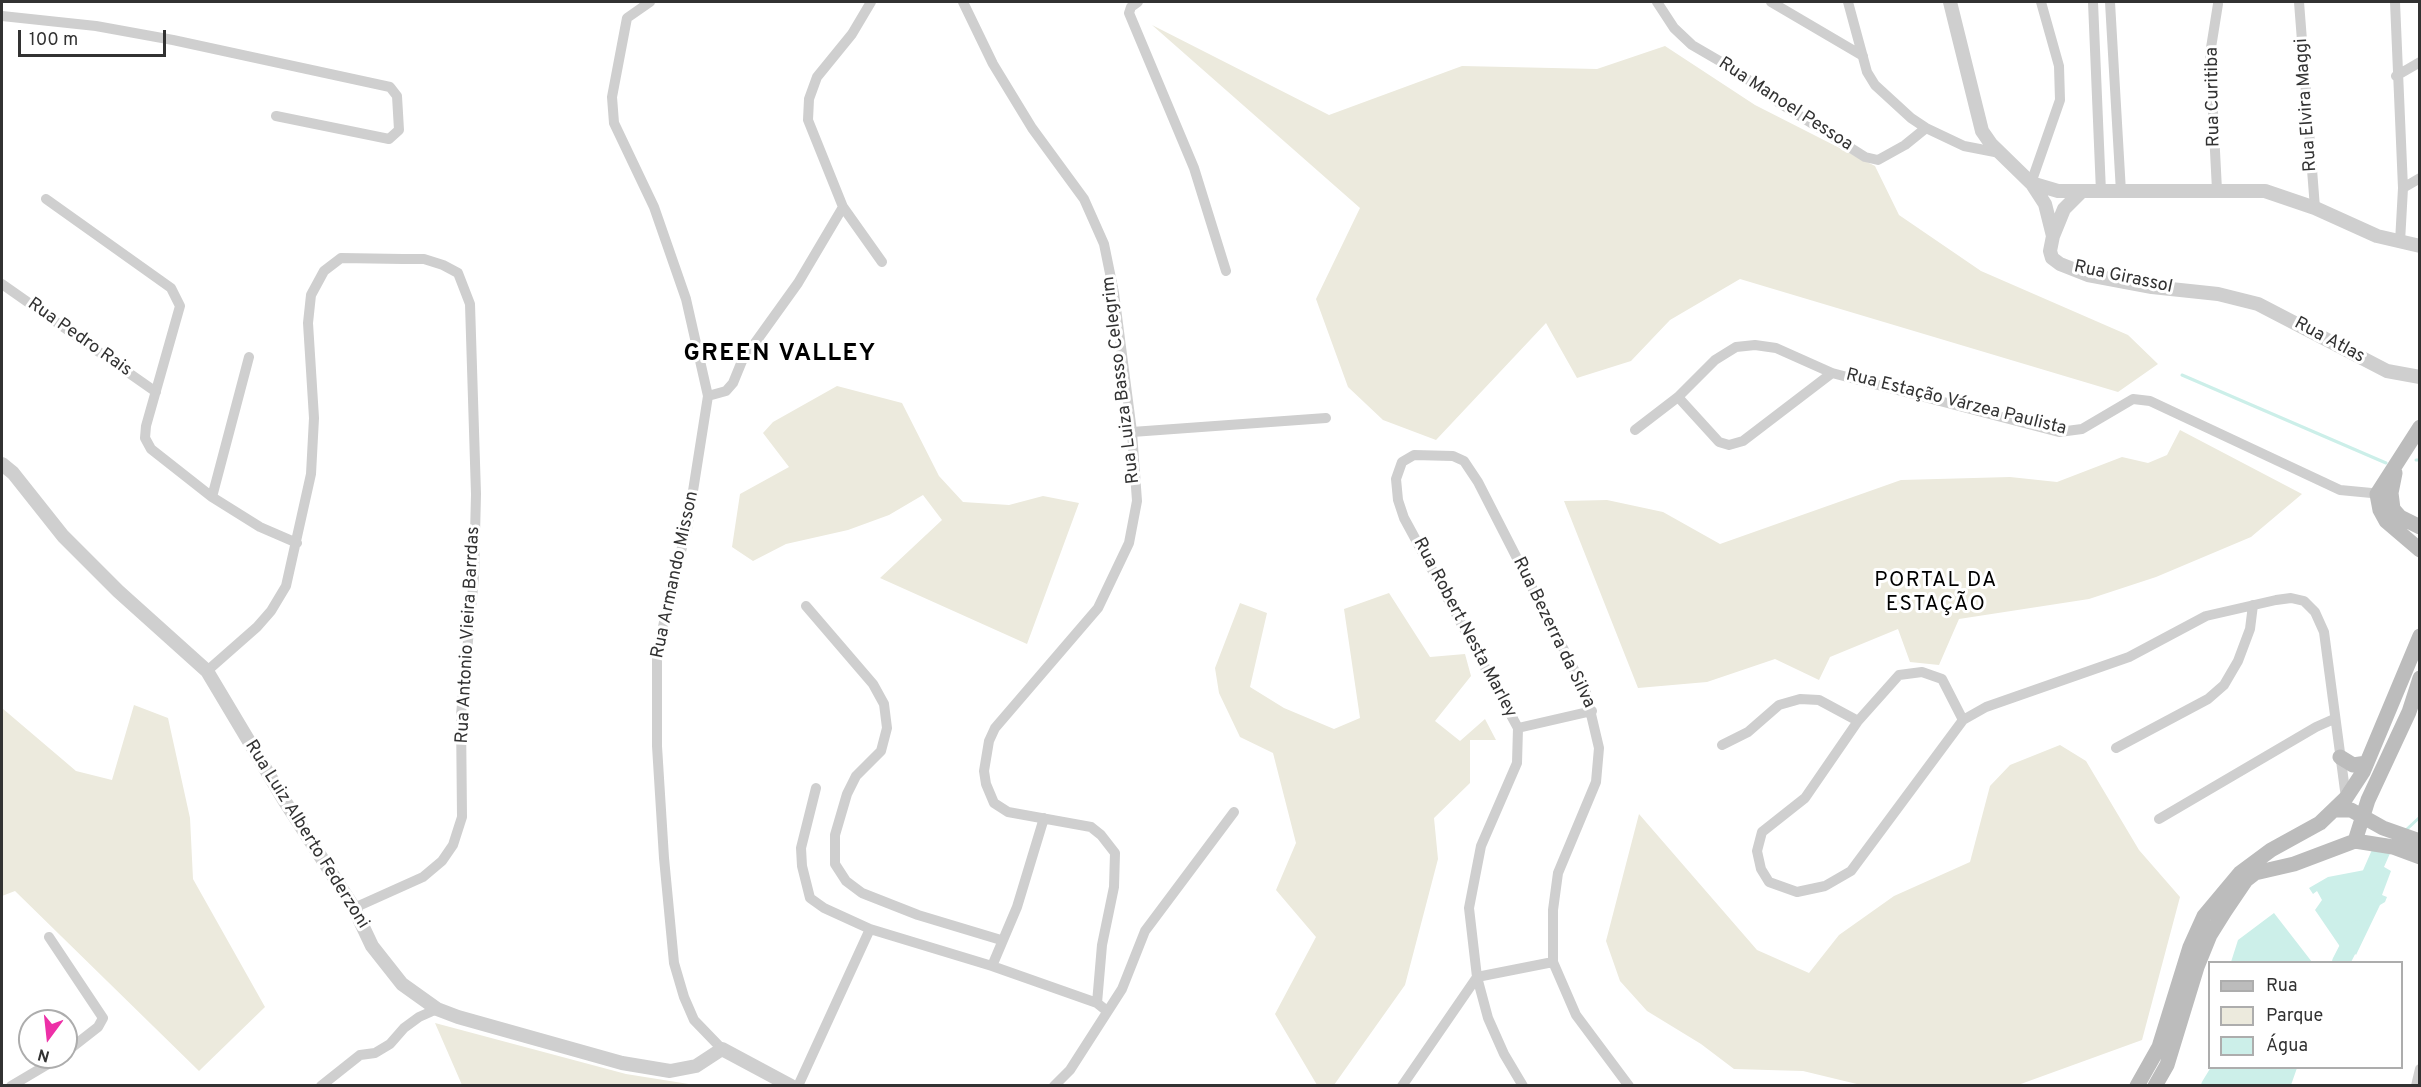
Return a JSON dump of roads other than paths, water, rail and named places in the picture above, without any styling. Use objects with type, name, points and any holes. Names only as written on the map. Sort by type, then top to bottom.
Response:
[{"type":"main road","points":[[2420,427],[2396,468],[2384,494],[2380,510],[2386,521],[2420,550]]},
{"type":"main road","points":[[2384,494],[2400,517],[2420,527]]},
{"type":"main road","points":[[2137,1086],[2159,1047],[2190,947],[2204,916],[2240,873],[2271,850],[2304,833],[2346,798],[2367,763],[2420,636]]},
{"type":"main road","points":[[2355,841],[2362,817],[2409,712],[2420,678]]},
{"type":"main road","points":[[2340,757],[2354,765],[2367,763]]},
{"type":"main road","points":[[2334,810],[2347,809],[2384,828],[2418,851]]},
{"type":"main road","points":[[2304,833],[2305,844],[2315,853],[2320,852]]},
{"type":"main road","points":[[2155,1086],[2167,1065],[2210,935],[2239,890],[2255,873],[2294,864],[2320,852],[2355,841],[2418,851]]},
{"type":"street","points":[[650,2],[627,18],[612,97],[614,123],[654,207],[686,299],[708,396],[726,390],[733,383],[742,361],[798,283],[843,207]]},
{"type":"street","points":[[871,2],[852,34],[817,77],[809,99],[808,120],[843,207],[882,262]]},
{"type":"street","name":"Rua Luiza Basso Celegrim","points":[[963,2],[967,14],[1004,82],[1032,128],[1084,199],[1097,226],[1104,244],[1114,293],[1132,432],[1137,501],[1129,543],[1120,565],[1098,608],[995,728],[985,758],[986,784],[994,803],[1020,816],[1044,818]]},
{"type":"street","name":"Rua Manoel Pessoa","points":[[1657,2],[1674,28],[1692,45],[1735,70],[1778,102],[1865,157],[1878,160],[1905,145],[1926,128]]},
{"type":"street","points":[[1771,2],[1863,56]]},
{"type":"street","points":[[1848,2],[1867,72],[1875,85],[1911,118],[1926,128],[1964,146],[2000,153]]},
{"type":"street","points":[[1950,2],[1982,131],[2000,153],[2031,183],[2051,190],[2081,192],[2217,190],[2265,192],[2315,208],[2377,236],[2420,246]]},
{"type":"street","points":[[2031,183],[2060,100],[2059,66],[2041,2]]},
{"type":"street","points":[[2093,2],[2101,192]]},
{"type":"street","points":[[2110,2],[2121,192]]},
{"type":"street","name":"Rua Elvira Maggi","points":[[2299,2],[2315,208]]},
{"type":"street","points":[[2395,2],[2396,76],[2403,188],[2400,242]]},
{"type":"street","points":[[1135,4],[1129,13],[1194,168],[1226,271]]},
{"type":"street","name":"Rua Curitiba","points":[[2217,190],[2210,54],[2218,4]]},
{"type":"street","points":[[2,16],[96,26],[173,40],[390,87],[397,96],[399,130],[389,139],[276,116]]},
{"type":"street","points":[[2094,29],[2111,27]]},
{"type":"street","points":[[2396,76],[2420,63]]},
{"type":"street","points":[[2403,188],[2420,178]]},
{"type":"street","name":"Rua Girassol","points":[[2031,183],[2045,204],[2053,236],[2050,251],[2052,258],[2076,271],[2152,287],[2218,294],[2240,299]]},
{"type":"street","points":[[2053,236],[2064,209],[2081,192]]},
{"type":"street","points":[[46,199],[171,288],[180,306],[145,438],[152,449],[212,497],[260,527],[297,543],[286,586],[271,611],[257,627],[207,671]]},
{"type":"street","name":"Rua Antonio Vieira Barrdas","points":[[297,543],[311,474],[314,418],[308,323],[311,295],[324,271],[340,258],[424,259],[443,264],[458,273],[470,304],[476,494],[474,577],[461,714],[464,773],[462,817],[453,845],[442,861],[423,877],[354,908]]},
{"type":"street","name":"Rua Pedro Rais","points":[[2,284],[156,392]]},
{"type":"street","name":"Rua Atlas","points":[[2240,299],[2278,314],[2387,371],[2420,376]]},
{"type":"street","name":"Rua Estação Várzea Paulista","points":[[1635,430],[1678,397],[1715,360],[1736,347],[1755,345],[1776,348],[1832,373],[2059,432],[2082,429],[2133,399],[2150,401],[2340,490],[2384,494]]},
{"type":"street","points":[[212,497],[249,357]]},
{"type":"street","points":[[1678,397],[1719,442],[1729,445],[1743,441],[1832,373]]},
{"type":"street","name":"Rua Armando Misson","points":[[708,396],[687,529],[670,592],[657,657],[657,746],[674,963],[694,1020],[722,1049]]},
{"type":"street","points":[[1132,432],[1326,418]]},
{"type":"street","name":"Rua Bezerra da Silva","points":[[1418,455],[1453,456],[1464,460],[1478,482],[1586,693],[1599,748],[1596,782],[1558,873],[1553,910],[1553,962],[1576,1015],[1629,1086]]},
{"type":"street","name":"Rua Robert Nesta Marley","points":[[1418,455],[1407,458],[1397,471],[1398,500],[1404,518],[1518,728],[1517,763],[1481,846],[1469,908],[1477,977],[1488,1018],[1504,1054],[1523,1086]]},
{"type":"street","name":"Rua Luiz Alberto Federzoni","points":[[2,464],[13,473],[63,537],[134,606],[207,671],[284,800],[354,908],[372,946],[386,967],[402,984],[437,1009],[504,1031],[575,1047],[622,1063],[670,1071],[696,1066],[722,1049]]},
{"type":"street","points":[[1963,720],[1942,679],[1922,672],[1899,675],[1858,721],[1805,798],[1762,832],[1757,851],[1761,869],[1769,882],[1797,892],[1825,886],[1851,871],[1963,720],[1986,707],[2043,685],[2129,657],[2206,616],[2291,598],[2304,601],[2315,612],[2324,632],[2346,798]]},
{"type":"street","points":[[2116,748],[2208,699],[2224,685],[2238,661],[2250,629],[2253,605]]},
{"type":"street","points":[[806,606],[873,684],[884,704],[887,728],[881,751],[856,776],[848,794],[835,834],[835,864],[846,881],[862,893],[918,915],[1001,940]]},
{"type":"street","points":[[1722,745],[1748,732],[1779,705],[1800,699],[1819,700],[1858,721]]},
{"type":"street","points":[[1518,728],[1592,711]]},
{"type":"street","points":[[2158,819],[2316,727],[2334,719]]},
{"type":"street","points":[[816,788],[801,848],[805,881],[810,898],[824,908],[870,929],[992,966],[1098,1003],[1107,1011]]},
{"type":"street","points":[[1054,1086],[1070,1070],[1122,989],[1145,931],[1234,812]]},
{"type":"street","points":[[992,966],[1024,888],[1044,818],[1091,827],[1101,835],[1115,853],[1114,887],[1102,945],[1098,1003]]},
{"type":"street","points":[[798,1086],[870,929]]},
{"type":"street","points":[[49,937],[103,1018],[98,1027],[78,1043]]},
{"type":"street","points":[[1402,1086],[1477,977],[1553,962]]},
{"type":"street","points":[[321,1086],[360,1055],[375,1053],[390,1044],[419,1017],[437,1009]]},
{"type":"street","points":[[722,1049],[791,1086]]},
{"type":"street","points":[[11,1086],[40,1069]]},
{"type":"street","points":[[2416,1086],[2420,1069]]},
{"type":"water","points":[[2379,864],[2391,871],[2382,895],[2387,897],[2385,902],[2380,905],[2356,955],[2352,950],[2343,951],[2315,910],[2322,900],[2317,891],[2313,894],[2309,888],[2328,877],[2370,869]]},
{"type":"water","points":[[2274,913],[2311,961],[2231,961],[2238,940]]},
{"type":"water","points":[[2219,1069],[2297,1069],[2291,1085],[2215,1085]]},
{"type":"waterway","points":[[2182,375],[2386,463]]},
{"type":"waterway","points":[[2406,830],[2420,817]]},
{"type":"waterway","points":[[2365,888],[2383,847]]},
{"type":"waterway","points":[[2342,961],[2358,929]]},
{"type":"waterway","points":[[2210,1086],[2220,1069]]},
{"type":"district","name":"GREEN VALLEY","points":[[780,355]]},
{"type":"district","name":"PORTAL DA ESTAÇÃO","points":[[1936,594]]}]
